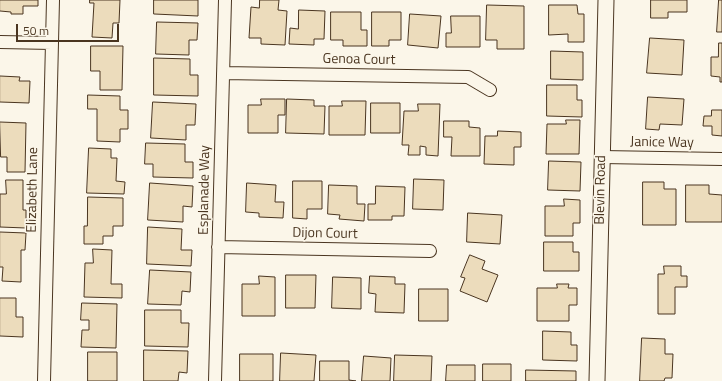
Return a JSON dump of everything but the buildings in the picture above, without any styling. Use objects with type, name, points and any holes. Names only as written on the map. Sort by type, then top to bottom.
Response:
[{"type":"street","name":"Elizabeth Lane","points":[[44,381],[53,0]]},
{"type":"street","name":"Esplanade Way","points":[[215,381],[225,0]]},
{"type":"street","name":"Blevin Road","points":[[597,381],[606,0]]},
{"type":"street","points":[[0,42],[52,43]]},
{"type":"street","name":"Genoa Court","points":[[223,73],[468,77],[490,90]]},
{"type":"street","name":"Janice Way","points":[[602,157],[722,159]]},
{"type":"street","name":"Dijon Court","points":[[218,247],[430,252]]}]
